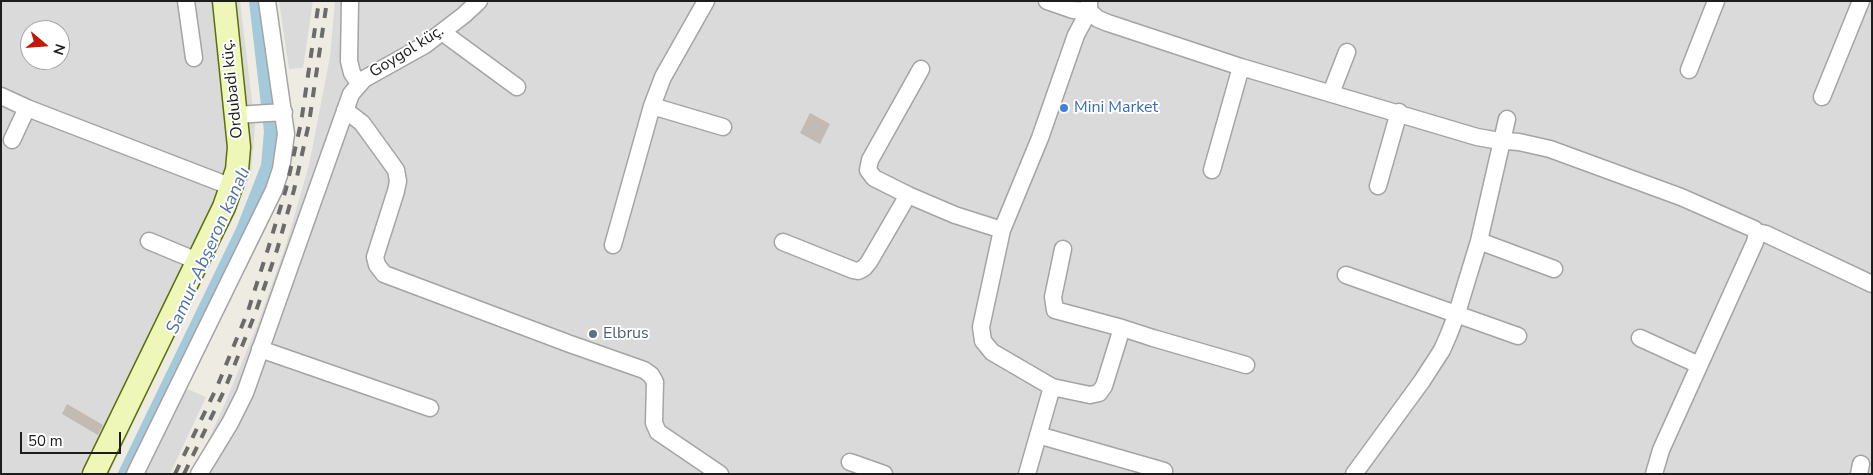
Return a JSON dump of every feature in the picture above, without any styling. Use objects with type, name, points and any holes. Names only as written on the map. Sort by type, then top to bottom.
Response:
[{"type":"street","points":[[186,1],[194,58]]},
{"type":"street","name":"Ordubadi küç.","points":[[94,474],[232,187],[239,159],[224,1]]},
{"type":"street","points":[[135,474],[274,190],[286,134],[267,1]]},
{"type":"street","points":[[199,474],[239,407],[344,110],[351,94],[359,84],[352,73],[349,61],[350,1]]},
{"type":"street","name":"Goygol küç.","points":[[359,84],[364,79],[426,45],[479,1]]},
{"type":"street","points":[[614,244],[652,106],[670,62],[706,1]]},
{"type":"street","points":[[1047,1],[1073,10],[1089,6]]},
{"type":"street","points":[[1689,70],[1716,1]]},
{"type":"street","points":[[1822,97],[1862,1]]},
{"type":"street","points":[[1089,6],[1093,15],[1108,23],[1241,67],[1398,112],[1477,137],[1519,142],[1550,149],[1681,197],[1751,226],[1757,232],[1766,234],[1872,284]]},
{"type":"street","points":[[1089,6],[1076,35],[1040,138],[1002,230],[981,327],[983,341],[992,352],[1052,387],[1090,395],[1099,393],[1104,386],[1122,328]]},
{"type":"street","points":[[442,32],[516,87]]},
{"type":"street","points":[[1331,93],[1347,52]]},
{"type":"street","points":[[1212,170],[1241,67]]},
{"type":"street","points":[[921,69],[870,160],[868,170],[874,178],[938,209],[1002,230]]},
{"type":"street","points":[[1,96],[26,108],[232,187]]},
{"type":"street","points":[[652,106],[723,127]]},
{"type":"street","points":[[12,140],[26,108]]},
{"type":"street","points":[[344,110],[362,123],[396,170],[398,181],[396,191],[375,257],[377,265],[384,274],[644,370],[651,375],[655,382],[654,423],[658,432],[720,474]]},
{"type":"street","points":[[236,115],[284,112]]},
{"type":"street","points":[[1378,186],[1398,112]]},
{"type":"street","points":[[1354,474],[1422,381],[1442,350],[1457,313],[1478,241],[1507,119]]},
{"type":"street","points":[[783,242],[858,271],[870,262],[908,195]]},
{"type":"street","points":[[1654,474],[1661,450],[1755,242],[1757,232]]},
{"type":"street","points":[[1478,241],[1554,269]]},
{"type":"street","points":[[149,242],[197,261]]},
{"type":"street","points":[[1063,249],[1053,297],[1055,310],[1246,365]]},
{"type":"street","points":[[1346,275],[1518,336]]},
{"type":"street","points":[[1640,338],[1699,366]]},
{"type":"street","points":[[260,349],[430,408]]},
{"type":"street","points":[[1027,474],[1052,387]]},
{"type":"street","points":[[1038,435],[1164,471]]},
{"type":"street","points":[[850,462],[884,474]]},
{"type":"shaded area","points":[[1,1],[240,1],[255,126],[251,174],[109,474],[7,474],[1,472]]},
{"type":"shaded area","points":[[279,1],[313,1],[303,68],[289,69]]},
{"type":"shaded area","points":[[335,1],[1872,1],[1872,474],[193,474],[257,326],[286,245],[309,165],[330,57]]},
{"type":"shaded area","points":[[185,388],[206,397],[170,474],[144,474]]},
{"type":"building","points":[[810,113],[830,124],[820,144],[800,133]]},
{"type":"building","points":[[67,404],[103,425],[98,435],[62,414]]},
{"type":"waterway","name":"Samur-Abşeron kanalı","points":[[125,474],[243,230],[268,166],[271,131],[256,1]]},
{"type":"railway","points":[[175,474],[217,387],[248,311],[268,249],[286,189],[301,123],[319,1]]},
{"type":"railway","points":[[184,474],[224,391],[255,314],[277,250],[294,190],[309,123],[327,1]]},
{"type":"place","name":"Mini Market","points":[[1064,108]]},
{"type":"place","name":"Elbrus","points":[[593,334]]}]
